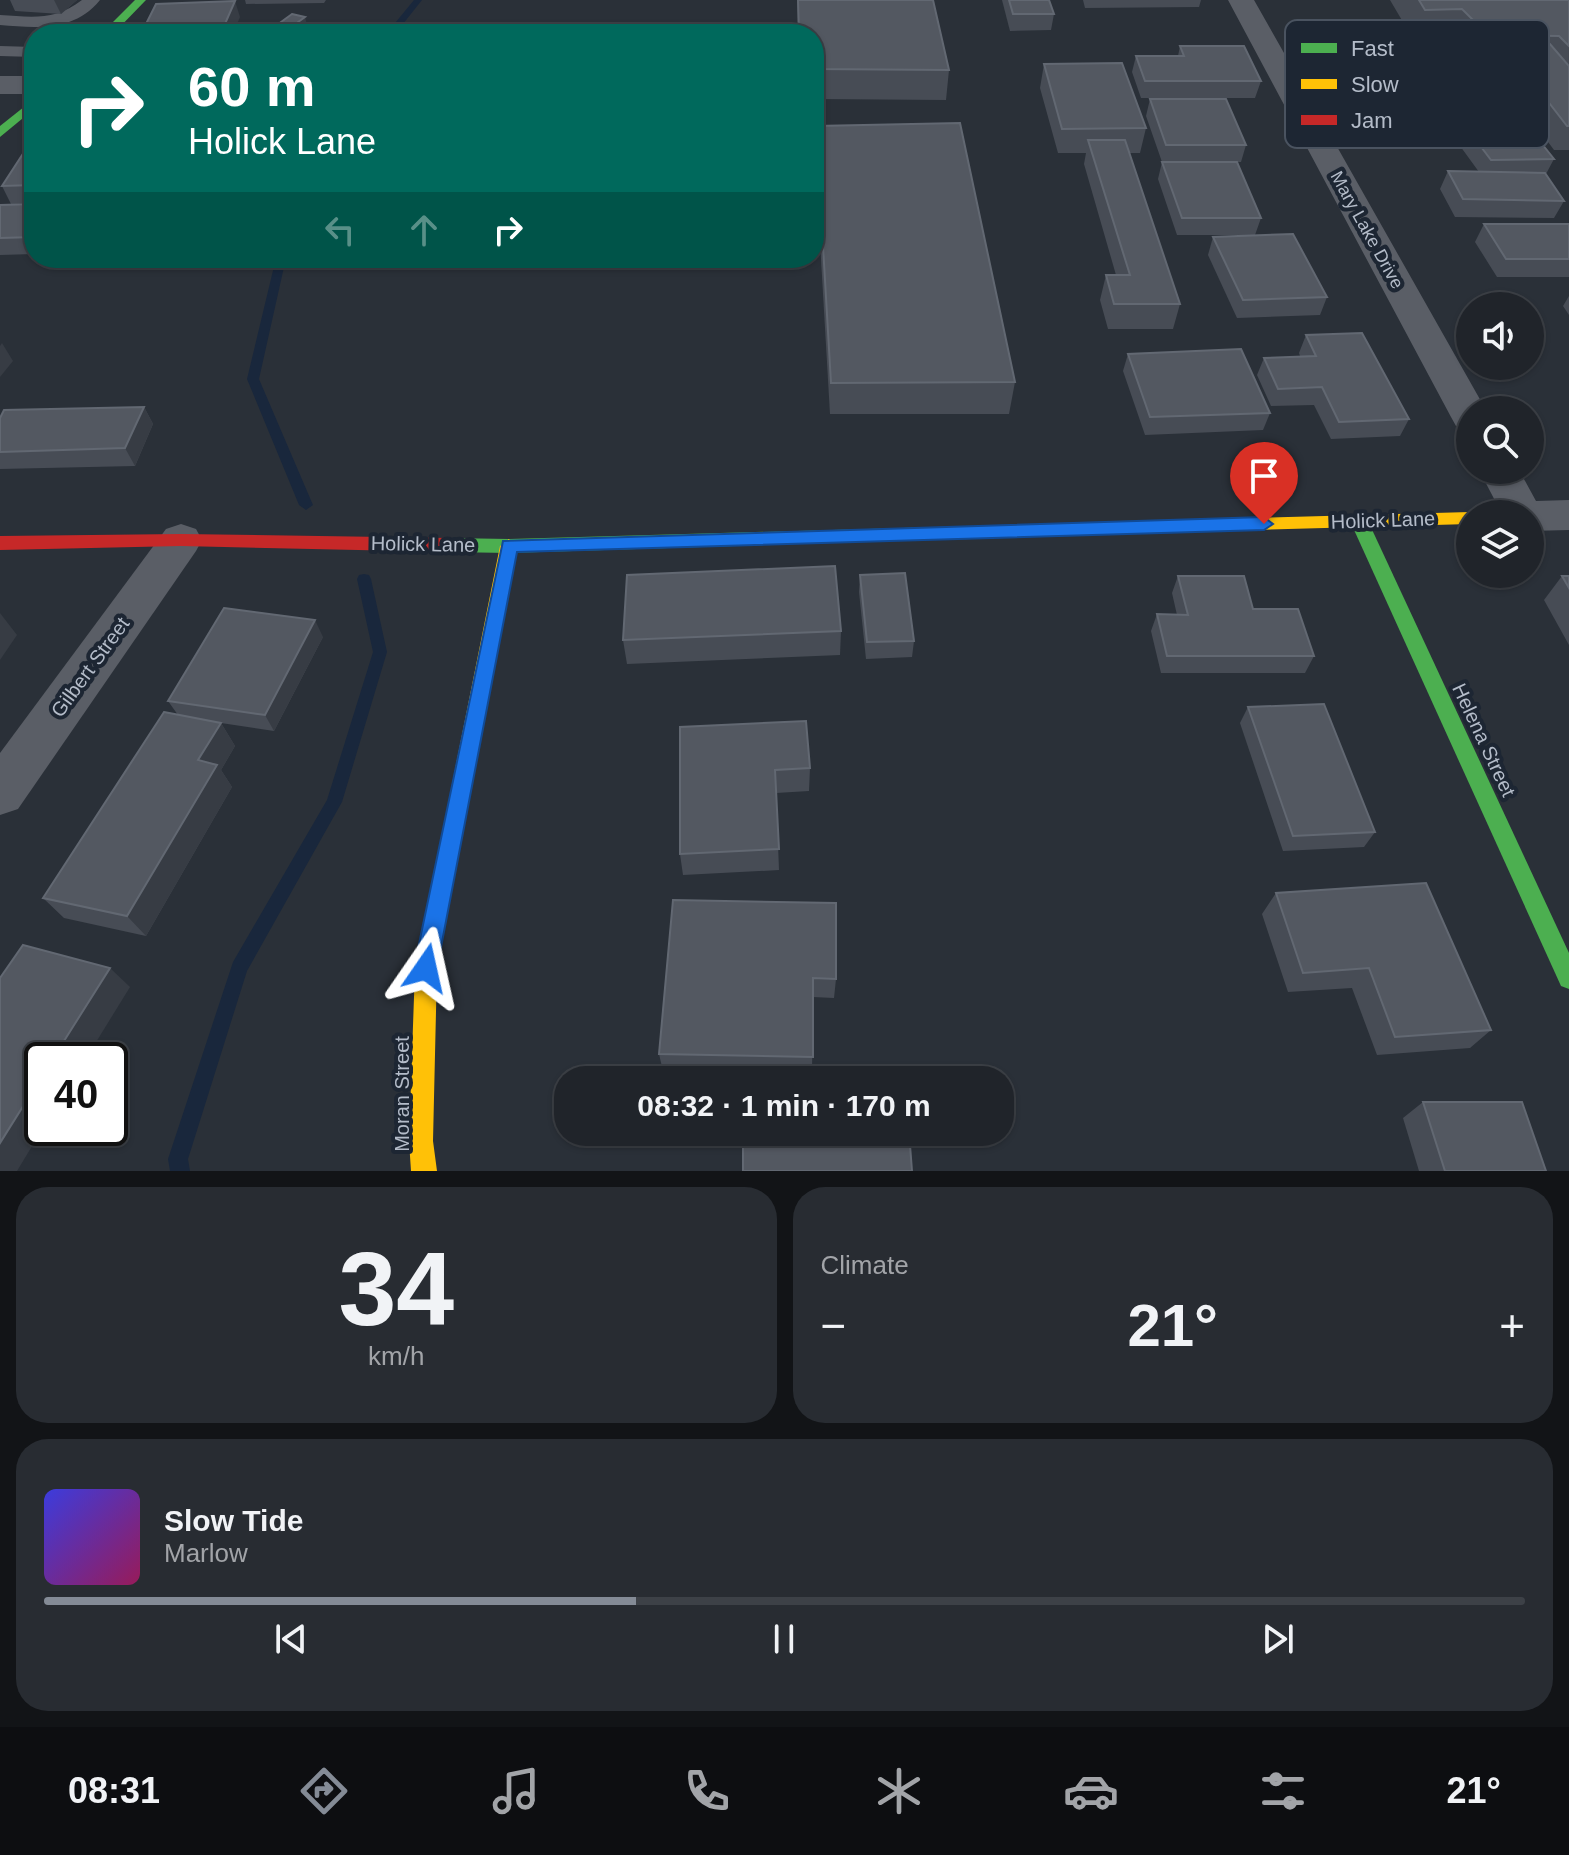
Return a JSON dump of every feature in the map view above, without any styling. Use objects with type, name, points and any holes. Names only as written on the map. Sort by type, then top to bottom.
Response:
[{"type":"street","points":[[117,24],[141,0]]},
{"type":"street","name":"Mary Lake Drive","points":[[1241,0],[1285,80]]},
{"type":"street","points":[[0,85],[24,85]]},
{"type":"street","points":[[0,133],[24,112]]},
{"type":"street","name":"Mary Lake Drive","points":[[1322,148],[1458,396]]},
{"type":"street","points":[[1544,516],[1569,515]]},
{"type":"street","name":"Holick Lane","points":[[0,543],[181,540],[509,546],[1456,518]]},
{"type":"street","name":"Helena Street","points":[[1359,521],[1569,978]]},
{"type":"street","name":"Gilbert Street","points":[[0,793],[181,540]]},
{"type":"street","name":"Moran Street","points":[[424,1171],[421,1141],[426,968],[509,546]]},
{"type":"lane","points":[[0,20],[71,19],[92,0]]},
{"type":"lane","points":[[0,51],[24,52]]},
{"type":"building","points":[[798,0],[933,0],[949,70],[824,69],[824,24],[799,24]]},
{"type":"building","points":[[1009,0],[1049,0],[1054,14],[1013,14]]},
{"type":"building","points":[[1419,0],[1569,0],[1569,46],[1559,36],[1549,36],[1549,20],[1473,20],[1462,9],[1425,10]]},
{"type":"building","points":[[235,1],[225,24],[146,24],[156,4]]},
{"type":"building","points":[[292,14],[305,17],[295,24],[278,24]]},
{"type":"building","points":[[1549,44],[1569,66],[1567,126],[1549,103]]},
{"type":"building","points":[[1180,46],[1244,46],[1261,81],[1145,81],[1136,56],[1184,56]]},
{"type":"building","points":[[1122,63],[1146,128],[1062,129],[1044,64]]},
{"type":"building","points":[[1150,99],[1226,99],[1246,145],[1166,145]]},
{"type":"building","points":[[960,123],[1015,382],[831,383],[824,263],[824,126]]},
{"type":"building","points":[[1088,140],[1125,140],[1180,304],[1114,304],[1106,275],[1130,275]]},
{"type":"building","points":[[1482,148],[1545,148],[1554,159],[1491,160]]},
{"type":"building","points":[[24,152],[24,185],[2,186]]},
{"type":"building","points":[[1162,162],[1237,162],[1261,218],[1182,218]]},
{"type":"building","points":[[1448,171],[1545,173],[1564,201],[1463,199]]},
{"type":"building","points":[[24,204],[24,237],[0,238],[0,205]]},
{"type":"building","points":[[1484,224],[1569,224],[1569,259],[1506,259]]},
{"type":"building","points":[[1293,234],[1327,297],[1243,300],[1213,237]]},
{"type":"building","points":[[1362,333],[1409,419],[1339,422],[1322,387],[1278,389],[1264,358],[1316,356],[1306,335]]},
{"type":"building","points":[[1241,349],[1270,413],[1150,417],[1128,354]]},
{"type":"building","points":[[144,407],[125,448],[0,452],[0,418],[4,410]]},
{"type":"building","points":[[835,566],[841,631],[623,640],[627,575]]},
{"type":"building","points":[[905,573],[914,641],[867,642],[860,575]]},
{"type":"building","points":[[1178,576],[1244,576],[1253,609],[1298,609],[1314,656],[1167,656],[1157,614],[1188,615]]},
{"type":"building","points":[[1562,576],[1569,576],[1569,588]]},
{"type":"building","points":[[224,608],[315,620],[265,715],[168,701]]},
{"type":"building","points":[[1324,704],[1375,832],[1293,836],[1248,707]]},
{"type":"building","points":[[164,712],[221,723],[198,760],[217,765],[127,916],[43,898]]},
{"type":"building","points":[[806,721],[810,768],[775,770],[779,849],[680,854],[680,727]]},
{"type":"building","points":[[1426,883],[1491,1030],[1395,1037],[1369,968],[1303,973],[1276,893]]},
{"type":"building","points":[[673,900],[836,903],[836,979],[813,978],[813,1057],[659,1054]]},
{"type":"building","points":[[23,945],[110,968],[63,1042],[24,1042],[24,1105],[0,1143],[0,978]]},
{"type":"building","points":[[1423,1102],[1522,1102],[1546,1171],[1445,1171]]},
{"type":"building","points":[[743,1146],[910,1146],[912,1171],[743,1171]]},
{"type":"waterway","points":[[398,24],[418,0]]},
{"type":"waterway","points":[[279,268],[253,379],[306,505]]},
{"type":"waterway","points":[[180,1171],[178,1159],[239,968],[334,802],[380,652],[364,579]]},
{"type":"traffic: fast","points":[[117,24],[141,0]]},
{"type":"traffic: fast","points":[[0,133],[24,112]]},
{"type":"traffic: fast","points":[[1359,521],[1569,978]]},
{"type":"traffic: fast","points":[[450,545],[509,546],[1114,528]]},
{"type":"traffic: slow","points":[[1114,528],[1456,518]]},
{"type":"traffic: slow","points":[[424,1171],[421,1141],[426,968],[509,546]]},
{"type":"traffic: jam","points":[[0,543],[181,540],[450,545]]},
{"type":"route","points":[[426,968],[509,546],[1264,524]]}]
